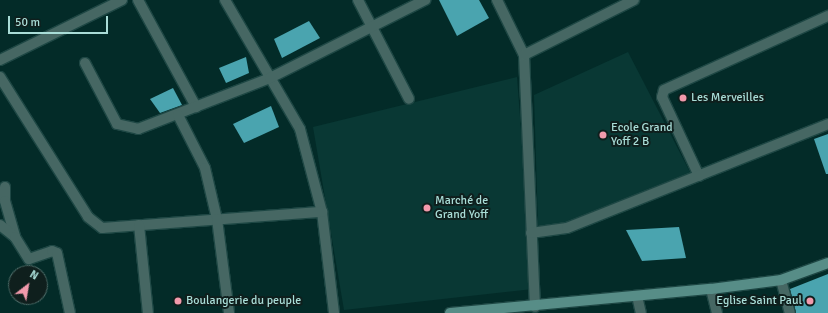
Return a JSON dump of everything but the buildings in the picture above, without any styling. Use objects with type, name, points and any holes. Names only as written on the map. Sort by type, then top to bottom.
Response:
[{"type":"street","points":[[0,60],[122,0]]},
{"type":"street","points":[[138,0],[196,107]]},
{"type":"street","points":[[225,0],[300,129],[322,212],[334,313]]},
{"type":"street","points":[[358,0],[409,99]]},
{"type":"street","points":[[85,63],[117,124],[125,128],[138,129],[178,115],[270,78],[425,0]]},
{"type":"street","points":[[497,0],[524,55],[535,307]]},
{"type":"street","points":[[524,55],[634,0]]},
{"type":"street","points":[[699,176],[662,97],[664,90],[828,16]]},
{"type":"street","points":[[0,76],[93,223],[102,228],[322,212]]},
{"type":"street","points":[[178,115],[205,168],[217,219],[229,313]]},
{"type":"street","points":[[531,233],[567,228],[828,124]]},
{"type":"street","points":[[6,187],[5,201],[16,237],[29,259],[52,251],[57,253],[70,313]]},
{"type":"street","points":[[0,225],[16,237]]},
{"type":"street","points":[[138,225],[148,313]]},
{"type":"street","points":[[450,313],[498,311],[710,289],[781,280],[828,263]]},
{"type":"street","points":[[781,280],[790,313]]},
{"type":"street","points":[[710,289],[717,313]]},
{"type":"street","points":[[637,296],[641,313]]},
{"type":"shaded area","name":"Ecole Grand Yoff 2 B","points":[[628,52],[691,174],[557,227],[538,225],[534,95]]},
{"type":"shaded area","name":"Marché de Grand Yoff","points":[[517,77],[533,289],[344,310],[313,127]]},
{"type":"place","name":"Les Merveilles","points":[[683,98]]},
{"type":"place","name":"Ecole Grand Yoff 2 B","points":[[603,135]]},
{"type":"place","name":"Marché de Grand Yoff","points":[[427,208]]},
{"type":"place","name":"Boulangerie du peuple","points":[[178,301]]},
{"type":"place","name":"Eglise Saint Paul","points":[[810,301]]}]
